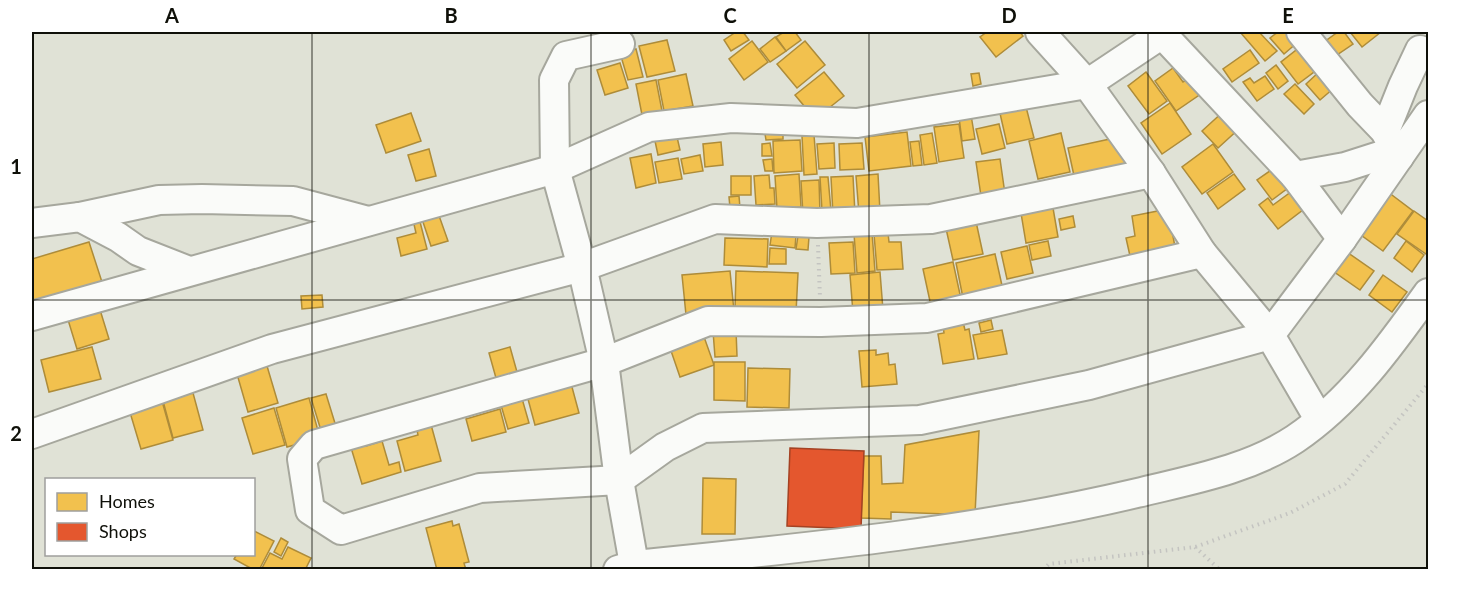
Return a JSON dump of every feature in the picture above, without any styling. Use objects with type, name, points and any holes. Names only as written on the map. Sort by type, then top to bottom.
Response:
[{"type":"street","points":[[1040,32],[1087,84],[1151,173],[1202,253],[1269,335],[1319,419]]},
{"type":"street","points":[[1301,32],[1393,146]]},
{"type":"street","points":[[32,316],[555,169],[649,127],[731,117],[857,123],[1087,84],[1164,33],[1295,176],[1342,239]]},
{"type":"street","points":[[620,44],[566,56],[554,80],[555,169],[582,267],[604,362],[629,568],[921,533],[1080,506],[1233,468],[1262,458],[1294,439],[1351,390],[1399,334],[1428,292]]},
{"type":"street","points":[[1202,253],[927,318],[822,322],[708,321],[604,362],[314,445],[302,459],[310,510],[341,530],[480,488],[619,480],[665,447],[703,428],[920,420],[1089,385],[1269,335],[1342,239],[1393,146],[1403,86],[1419,48]]},
{"type":"street","points":[[1360,105],[1403,86]]},
{"type":"street","points":[[1295,176],[1345,167],[1393,146],[1428,115]]},
{"type":"street","points":[[32,434],[272,349],[582,267],[715,219],[817,223],[931,219],[1151,173]]},
{"type":"street","points":[[32,223],[80,217],[159,200],[213,199],[293,201],[368,221]]},
{"type":"street","points":[[80,217],[118,237],[138,251],[189,272]]},
{"type":"path","points":[[817,223],[822,322]]},
{"type":"path","points":[[1043,570],[1049,564],[1195,547],[1290,513],[1345,484],[1428,384]]},
{"type":"path","points":[[1195,547],[1220,570]]},
{"type":"building: Homes","points":[[736,32],[743,32],[749,40],[731,51],[724,40]]},
{"type":"building: Homes","points":[[784,32],[795,32],[801,40],[786,51],[776,37]]},
{"type":"building: Homes","points":[[987,32],[1020,32],[1023,36],[996,57],[980,37]]},
{"type":"building: Homes","points":[[1240,32],[1259,32],[1277,51],[1265,61]]},
{"type":"building: Homes","points":[[1278,32],[1289,32],[1298,42],[1284,54],[1270,38]]},
{"type":"building: Homes","points":[[1338,32],[1344,32],[1353,44],[1328,61],[1317,47]]},
{"type":"building: Homes","points":[[1350,32],[1381,32],[1362,47]]},
{"type":"building: Homes","points":[[775,37],[786,51],[770,62],[760,49]]},
{"type":"building: Homes","points":[[667,40],[675,71],[647,77],[639,46]]},
{"type":"building: Homes","points":[[752,41],[768,62],[744,80],[729,59]]},
{"type":"building: Homes","points":[[805,41],[825,65],[797,88],[777,64]]},
{"type":"building: Homes","points":[[1300,47],[1318,69],[1298,84],[1281,62]]},
{"type":"building: Homes","points":[[636,49],[643,77],[628,80],[620,53]]},
{"type":"building: Homes","points":[[1250,50],[1259,63],[1232,82],[1223,69]]},
{"type":"building: Homes","points":[[620,63],[628,88],[605,95],[597,70]]},
{"type":"building: Homes","points":[[1276,65],[1288,81],[1278,89],[1266,73]]},
{"type":"building: Homes","points":[[1173,68],[1183,82],[1197,73],[1208,89],[1176,111],[1155,81]]},
{"type":"building: Homes","points":[[1320,71],[1334,88],[1320,100],[1306,84]]},
{"type":"building: Homes","points":[[824,72],[844,96],[815,119],[795,95]]},
{"type":"building: Homes","points":[[1146,72],[1167,101],[1149,114],[1128,86]]},
{"type":"building: Homes","points":[[979,73],[981,84],[973,86],[971,74]]},
{"type":"building: Homes","points":[[686,74],[693,106],[664,111],[658,80]]},
{"type":"building: Homes","points":[[1265,76],[1274,89],[1257,101],[1243,82],[1250,78],[1254,83]]},
{"type":"building: Homes","points":[[656,80],[663,116],[643,120],[636,84]]},
{"type":"building: Homes","points":[[1295,84],[1314,104],[1304,114],[1284,94]]},
{"type":"building: Homes","points":[[1025,103],[1034,138],[1007,144],[999,109]]},
{"type":"building: Homes","points":[[1170,103],[1191,134],[1162,154],[1141,123]]},
{"type":"building: Homes","points":[[1225,110],[1241,127],[1218,148],[1202,131]]},
{"type":"building: Homes","points":[[411,113],[421,141],[386,153],[376,125]]},
{"type":"building: Homes","points":[[971,115],[975,139],[962,141],[959,117]]},
{"type":"building: Homes","points":[[959,124],[964,158],[939,162],[934,127]]},
{"type":"building: Homes","points":[[999,124],[1005,148],[982,154],[976,129]]},
{"type":"building: Homes","points":[[783,132],[783,139],[766,140],[765,134]]},
{"type":"building: Homes","points":[[907,132],[911,166],[869,171],[865,137]]},
{"type":"building: Homes","points":[[932,133],[937,163],[924,165],[920,135]]},
{"type":"building: Homes","points":[[1061,133],[1070,172],[1038,179],[1029,141]]},
{"type":"building: Homes","points":[[814,135],[817,174],[804,175],[802,136]]},
{"type":"building: Homes","points":[[1124,136],[1132,173],[1076,185],[1068,148]]},
{"type":"building: Homes","points":[[677,137],[680,150],[658,155],[655,141]]},
{"type":"building: Homes","points":[[800,140],[802,171],[774,173],[773,141]]},
{"type":"building: Homes","points":[[919,141],[922,165],[913,166],[910,142]]},
{"type":"building: Homes","points":[[721,142],[723,165],[705,167],[703,144]]},
{"type":"building: Homes","points":[[770,143],[772,156],[762,156],[762,144]]},
{"type":"building: Homes","points":[[834,143],[835,168],[819,169],[817,144]]},
{"type":"building: Homes","points":[[862,143],[864,169],[840,170],[839,144]]},
{"type":"building: Homes","points":[[1213,144],[1233,172],[1202,194],[1182,167]]},
{"type":"building: Homes","points":[[429,149],[436,176],[416,181],[408,155]]},
{"type":"building: Homes","points":[[651,154],[656,183],[636,188],[630,158]]},
{"type":"building: Homes","points":[[700,155],[703,171],[684,174],[681,159]]},
{"type":"building: Homes","points":[[678,158],[682,179],[659,183],[655,162]]},
{"type":"building: Homes","points":[[772,159],[773,171],[765,171],[763,160]]},
{"type":"building: Homes","points":[[1000,159],[1005,194],[981,196],[976,162]]},
{"type":"building: Homes","points":[[1277,166],[1292,185],[1272,200],[1257,180]]},
{"type":"building: Homes","points":[[799,174],[801,207],[777,209],[775,176]]},
{"type":"building: Homes","points":[[878,174],[880,212],[859,214],[856,176]]},
{"type":"building: Homes","points":[[1234,174],[1245,189],[1218,209],[1207,193]]},
{"type":"building: Homes","points":[[769,175],[770,188],[774,188],[775,204],[756,205],[754,176]]},
{"type":"building: Homes","points":[[731,176],[751,176],[751,195],[731,195]]},
{"type":"building: Homes","points":[[853,176],[855,214],[833,215],[831,177]]},
{"type":"building: Homes","points":[[820,177],[828,177],[831,211],[822,211]]},
{"type":"building: Homes","points":[[819,180],[820,214],[803,215],[801,181]]},
{"type":"building: Homes","points":[[1295,189],[1308,206],[1278,229],[1259,205],[1268,198],[1273,205]]},
{"type":"building: Homes","points":[[1384,189],[1413,211],[1383,251],[1354,230]]},
{"type":"building: Homes","points":[[739,196],[740,208],[730,208],[729,197]]},
{"type":"building: Homes","points":[[1053,208],[1058,237],[1026,243],[1021,213]]},
{"type":"building: Homes","points":[[1168,209],[1175,247],[1130,256],[1126,238],[1135,236],[1132,216]]},
{"type":"building: Homes","points":[[437,210],[448,241],[431,246],[421,216]]},
{"type":"building: Homes","points":[[1414,211],[1428,221],[1428,251],[1426,254],[1397,234]]},
{"type":"building: Homes","points":[[1073,216],[1075,227],[1061,230],[1059,219]]},
{"type":"building: Homes","points":[[975,217],[983,254],[953,260],[945,224]]},
{"type":"building: Homes","points":[[419,218],[427,249],[401,256],[397,238],[416,233],[413,220]]},
{"type":"building: Homes","points":[[772,232],[796,235],[795,248],[770,245]]},
{"type":"building: Homes","points":[[872,233],[875,271],[857,273],[854,234]]},
{"type":"building: Homes","points":[[888,233],[889,242],[901,242],[903,269],[877,270],[874,234]]},
{"type":"building: Homes","points":[[798,236],[809,237],[808,250],[796,249]]},
{"type":"building: Homes","points":[[725,238],[768,239],[767,267],[724,265]]},
{"type":"building: Homes","points":[[1048,241],[1051,256],[1032,260],[1029,245]]},
{"type":"building: Homes","points":[[1406,241],[1424,255],[1412,272],[1394,258]]},
{"type":"building: Homes","points":[[89,242],[102,282],[32,304],[32,259]]},
{"type":"building: Homes","points":[[853,242],[855,273],[831,274],[829,243]]},
{"type":"building: Homes","points":[[1027,246],[1033,273],[1007,279],[1001,252]]},
{"type":"building: Homes","points":[[770,248],[786,249],[786,264],[769,264]]},
{"type":"building: Homes","points":[[1344,250],[1374,271],[1360,290],[1330,269]]},
{"type":"building: Homes","points":[[995,254],[1003,290],[963,298],[956,263]]},
{"type":"building: Homes","points":[[953,262],[961,299],[931,306],[923,269]]},
{"type":"building: Homes","points":[[730,271],[734,311],[686,315],[682,275]]},
{"type":"building: Homes","points":[[736,271],[798,273],[796,313],[735,311]]},
{"type":"building: Homes","points":[[880,272],[883,310],[853,313],[850,275]]},
{"type":"building: Homes","points":[[1383,275],[1407,292],[1392,312],[1369,295]]},
{"type":"building: Homes","points":[[322,295],[323,307],[302,309],[301,296]]},
{"type":"building: Homes","points":[[97,300],[109,339],[77,349],[65,310]]},
{"type":"building: Homes","points":[[991,320],[993,329],[981,332],[979,323]]},
{"type":"building: Homes","points":[[963,322],[965,330],[969,329],[974,359],[943,364],[938,334],[944,333],[943,325]]},
{"type":"building: Homes","points":[[736,330],[737,356],[715,357],[713,331]]},
{"type":"building: Homes","points":[[1002,330],[1007,354],[978,359],[973,335]]},
{"type":"building: Homes","points":[[703,334],[714,365],[680,377],[669,345]]},
{"type":"building: Homes","points":[[92,347],[101,379],[49,392],[41,360]]},
{"type":"building: Homes","points":[[510,347],[517,372],[496,378],[489,353]]},
{"type":"building: Homes","points":[[876,350],[876,355],[888,353],[889,365],[895,364],[897,384],[862,387],[859,351]]},
{"type":"building: Homes","points":[[714,362],[745,362],[745,401],[714,400]]},
{"type":"building: Homes","points":[[267,366],[278,403],[248,412],[237,374]]},
{"type":"building: Homes","points":[[748,368],[790,369],[789,408],[747,407]]},
{"type":"building: Homes","points":[[569,376],[579,413],[535,425],[525,388]]},
{"type":"building: Homes","points":[[519,388],[529,423],[508,429],[498,395]]},
{"type":"building: Homes","points":[[193,393],[203,430],[173,438],[163,401]]},
{"type":"building: Homes","points":[[326,394],[338,433],[323,437],[311,398]]},
{"type":"building: Homes","points":[[309,398],[320,438],[287,447],[276,408]]},
{"type":"building: Homes","points":[[162,401],[173,440],[141,449],[129,409]]},
{"type":"building: Homes","points":[[274,408],[285,445],[253,454],[242,418]]},
{"type":"building: Homes","points":[[500,409],[506,432],[472,441],[466,419]]},
{"type":"building: Homes","points":[[430,421],[441,461],[405,471],[397,441],[418,435],[416,425]]},
{"type":"building: Homes","points":[[979,431],[975,515],[891,512],[891,519],[861,518],[864,456],[881,456],[882,484],[903,483],[905,445]]},
{"type":"building: Homes","points":[[364,437],[366,446],[382,441],[389,465],[399,462],[401,472],[362,484],[349,441]]},
{"type":"building: Homes","points":[[703,478],[736,479],[735,534],[702,534]]},
{"type":"building: Homes","points":[[452,521],[453,526],[459,524],[469,562],[464,563],[466,570],[437,570],[426,528]]},
{"type":"building: Homes","points":[[255,532],[274,541],[259,570],[254,570],[234,559],[236,556],[255,556]]},
{"type":"building: Homes","points":[[281,538],[288,542],[281,556],[274,552]]},
{"type":"building: Homes","points":[[288,547],[311,558],[305,570],[261,570],[270,553],[282,559]]},
{"type":"building: Shops","points":[[790,448],[864,451],[861,529],[787,526]]}]
